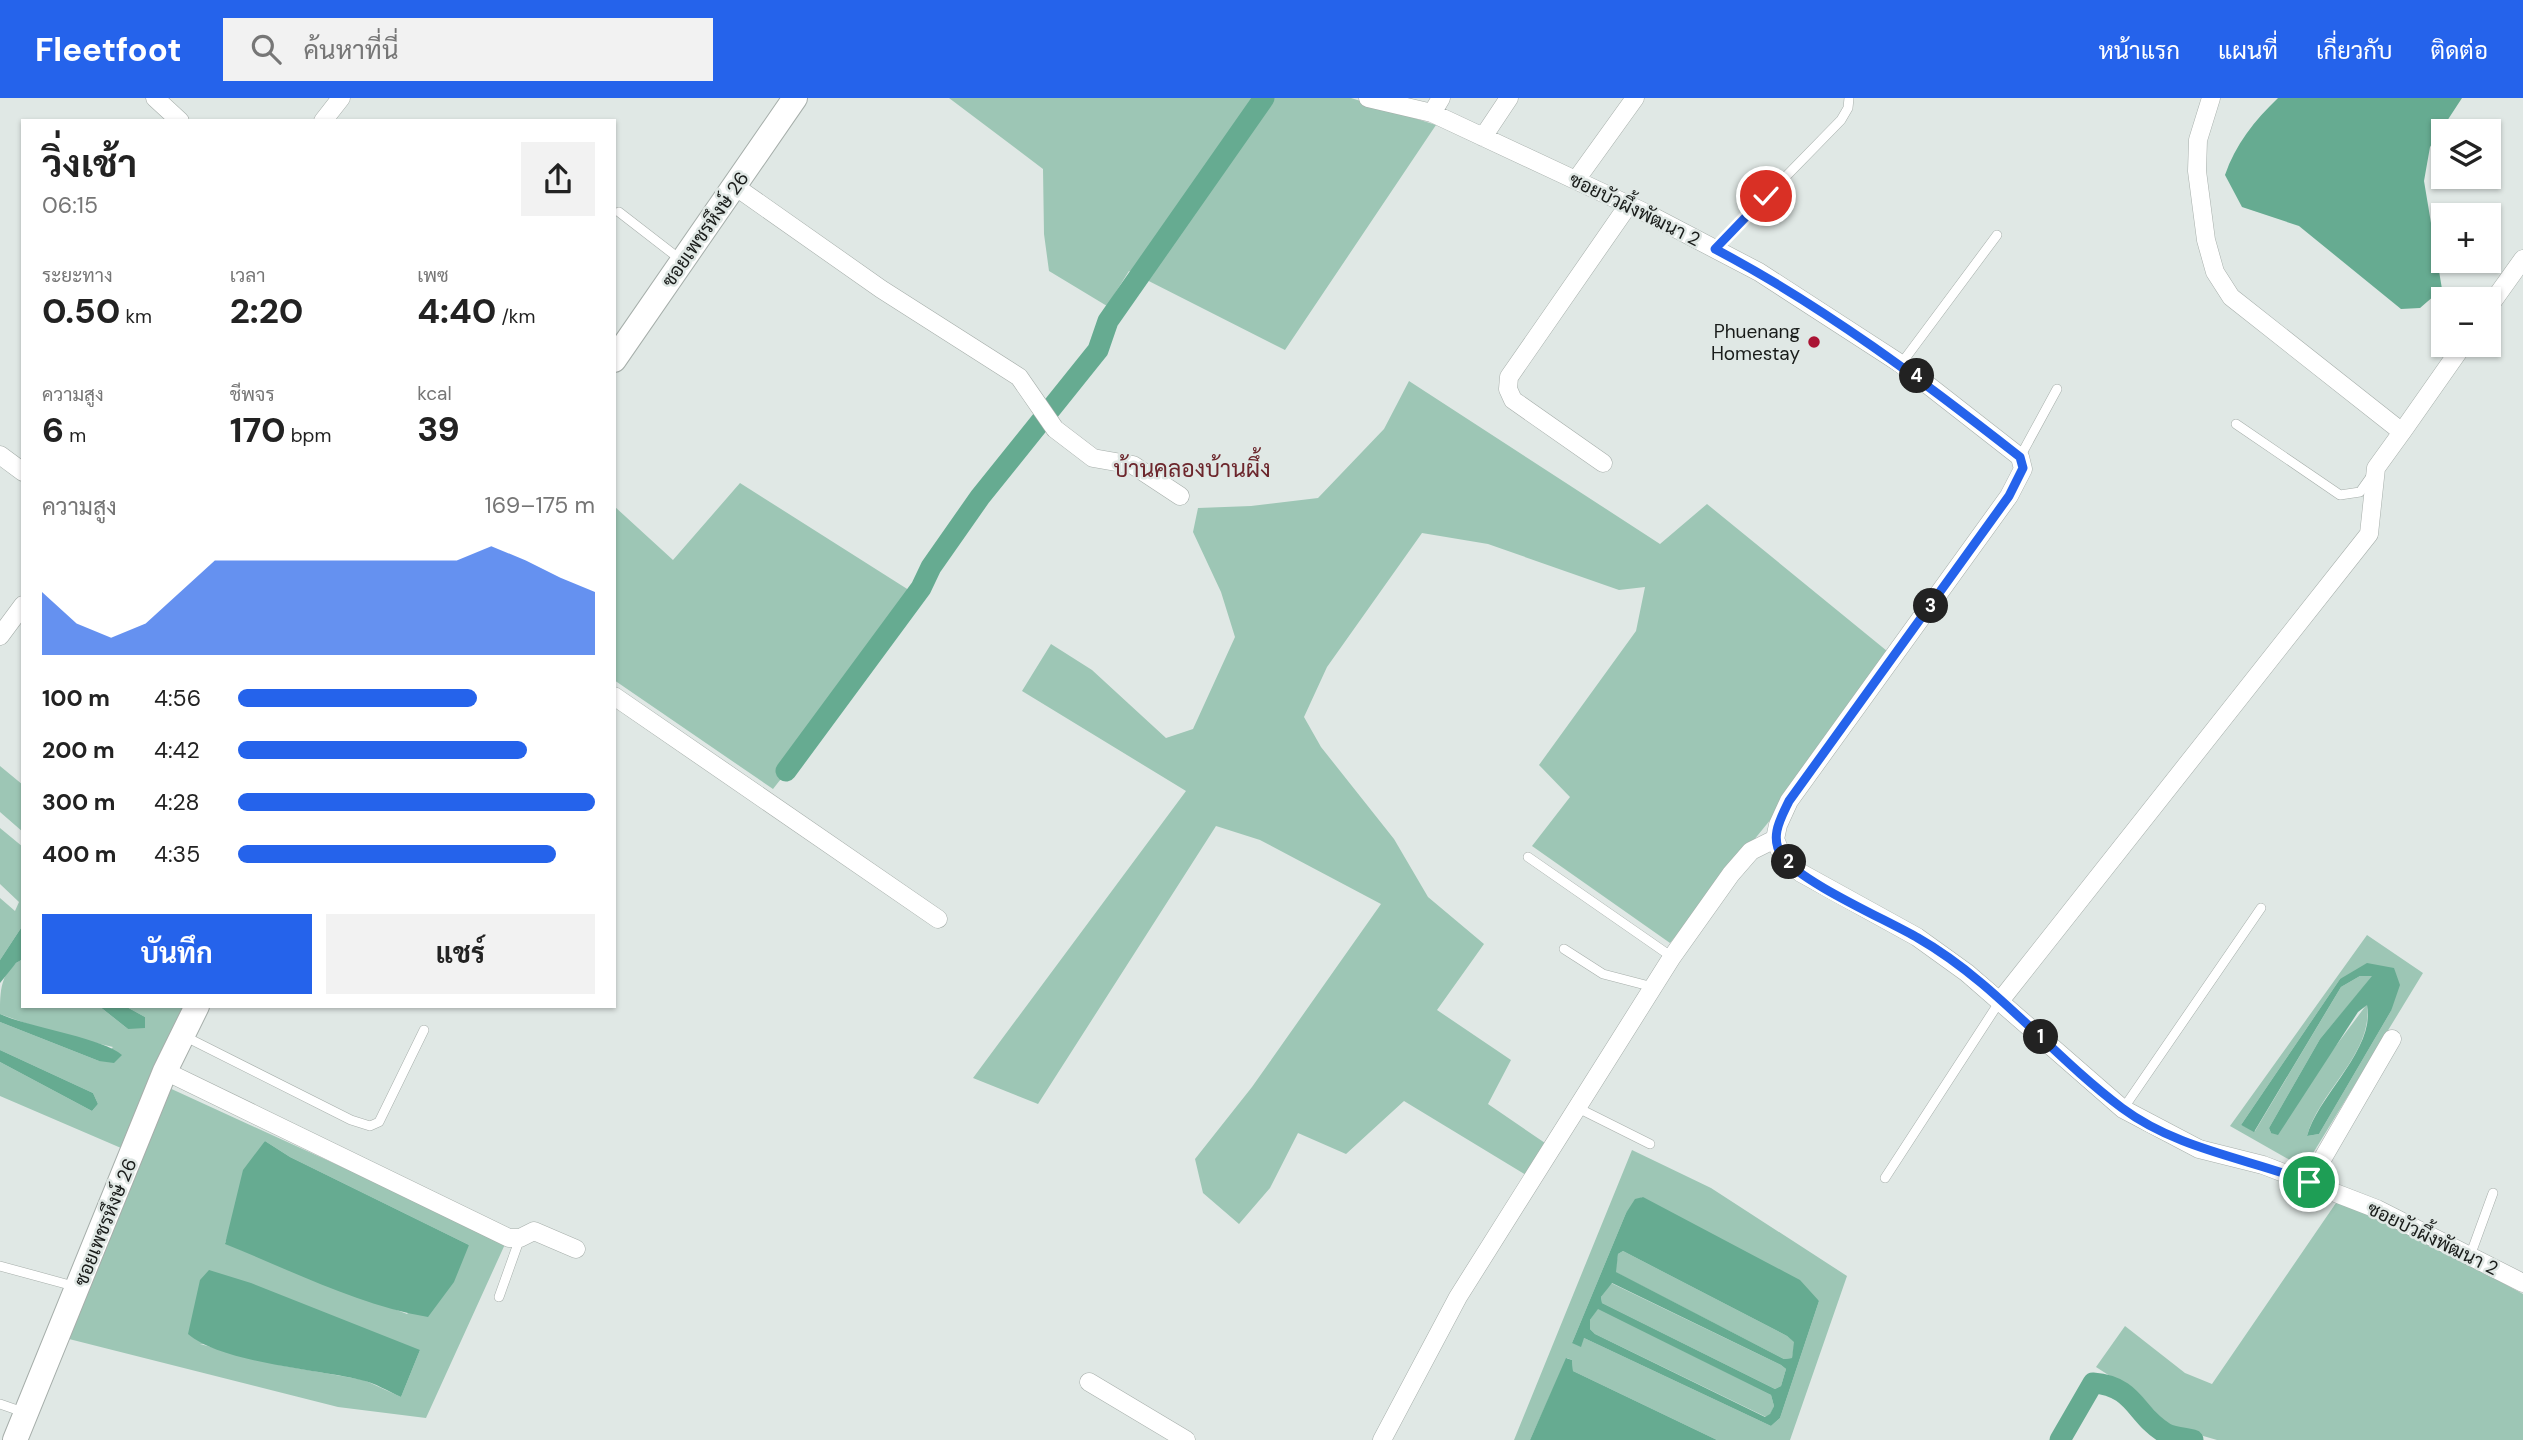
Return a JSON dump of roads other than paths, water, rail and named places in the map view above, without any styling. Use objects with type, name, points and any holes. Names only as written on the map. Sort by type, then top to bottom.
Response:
[{"type":"street","points":[[155,98],[178,119]]},
{"type":"street","points":[[325,119],[341,98]]},
{"type":"street","name":"ซอยเพชรหึงษ์ 26","points":[[616,357],[795,98]]},
{"type":"street","name":"ซอยบัวผึ้งพัฒนา 2","points":[[1368,98],[1436,105],[1483,137],[1629,204],[1759,272],[1901,364],[2020,457]]},
{"type":"street","points":[[1483,137],[1509,98]]},
{"type":"street","points":[[1576,180],[1635,98]]},
{"type":"street","points":[[2211,98],[2198,140],[2197,171],[2206,240],[2215,272],[2231,297],[2402,432]]},
{"type":"street","points":[[736,187],[881,289],[1019,377],[1055,429],[1093,458],[1133,466],[1180,496]]},
{"type":"street","points":[[1603,463],[1513,400],[1508,389],[1508,377],[1629,204]]},
{"type":"street","points":[[2501,290],[2523,259]]},
{"type":"street","points":[[2000,1001],[2369,534],[2376,468],[2455,357]]},
{"type":"street","points":[[0,455],[21,471]]},
{"type":"street","points":[[1382,1440],[1458,1297],[1653,986],[1731,874],[1751,850],[1775,839],[1778,824],[1789,801],[2009,496],[2023,468],[2020,457]]},
{"type":"street","points":[[2,628],[21,607]]},
{"type":"street","points":[[616,697],[938,919]]},
{"type":"street","name":"ซอยบัวผึ้งพัฒนา 2","points":[[1775,839],[1782,856],[1801,873],[1917,937],[1968,972],[2123,1109],[2199,1149],[2263,1165],[2377,1209],[2523,1283]]},
{"type":"street","name":"ซอยเพชรหึงษ์ 26","points":[[15,1440],[28,1414],[165,1071],[196,1008]]},
{"type":"street","points":[[2309,1182],[2392,1039]]},
{"type":"street","points":[[165,1071],[509,1238],[520,1238],[534,1231],[576,1249]]},
{"type":"street","points":[[1089,1382],[1186,1440]]},
{"type":"lane","points":[[1715,249],[1840,120],[1848,108],[1849,98]]},
{"type":"lane","points":[[619,212],[683,261]]},
{"type":"lane","points":[[1901,364],[1997,235]]},
{"type":"lane","points":[[2020,457],[2057,389]]},
{"type":"lane","points":[[2236,424],[2340,495],[2360,492],[2376,468]]},
{"type":"lane","points":[[1528,857],[1672,957]]},
{"type":"lane","points":[[2123,1109],[2261,908]]},
{"type":"lane","points":[[1564,949],[1603,974],[1653,986]]},
{"type":"lane","points":[[1885,1178],[2000,1001]]},
{"type":"lane","points":[[181,1034],[351,1120],[370,1126],[379,1122],[388,1108],[424,1030]]},
{"type":"lane","points":[[1577,1107],[1650,1144]]},
{"type":"lane","points":[[2470,1255],[2493,1193]]},
{"type":"lane","points":[[499,1297],[520,1238]]},
{"type":"lane","points":[[0,1266],[79,1287]]},
{"type":"lane","points":[[0,1404],[28,1414]]},
{"type":"waterway","points":[[786,771],[921,588],[931,567],[980,497],[1098,350],[1108,321],[1264,98]]},
{"type":"waterway","points":[[2060,1440],[2093,1383],[2107,1385],[2126,1395],[2165,1433],[2193,1440]]},
{"type":"place","name":"Phuenang Homestay","points":[[1814,342]]},
{"type":"district","name":"บ้านคลองบ้านผึ้ง","points":[[1192,469]]}]
